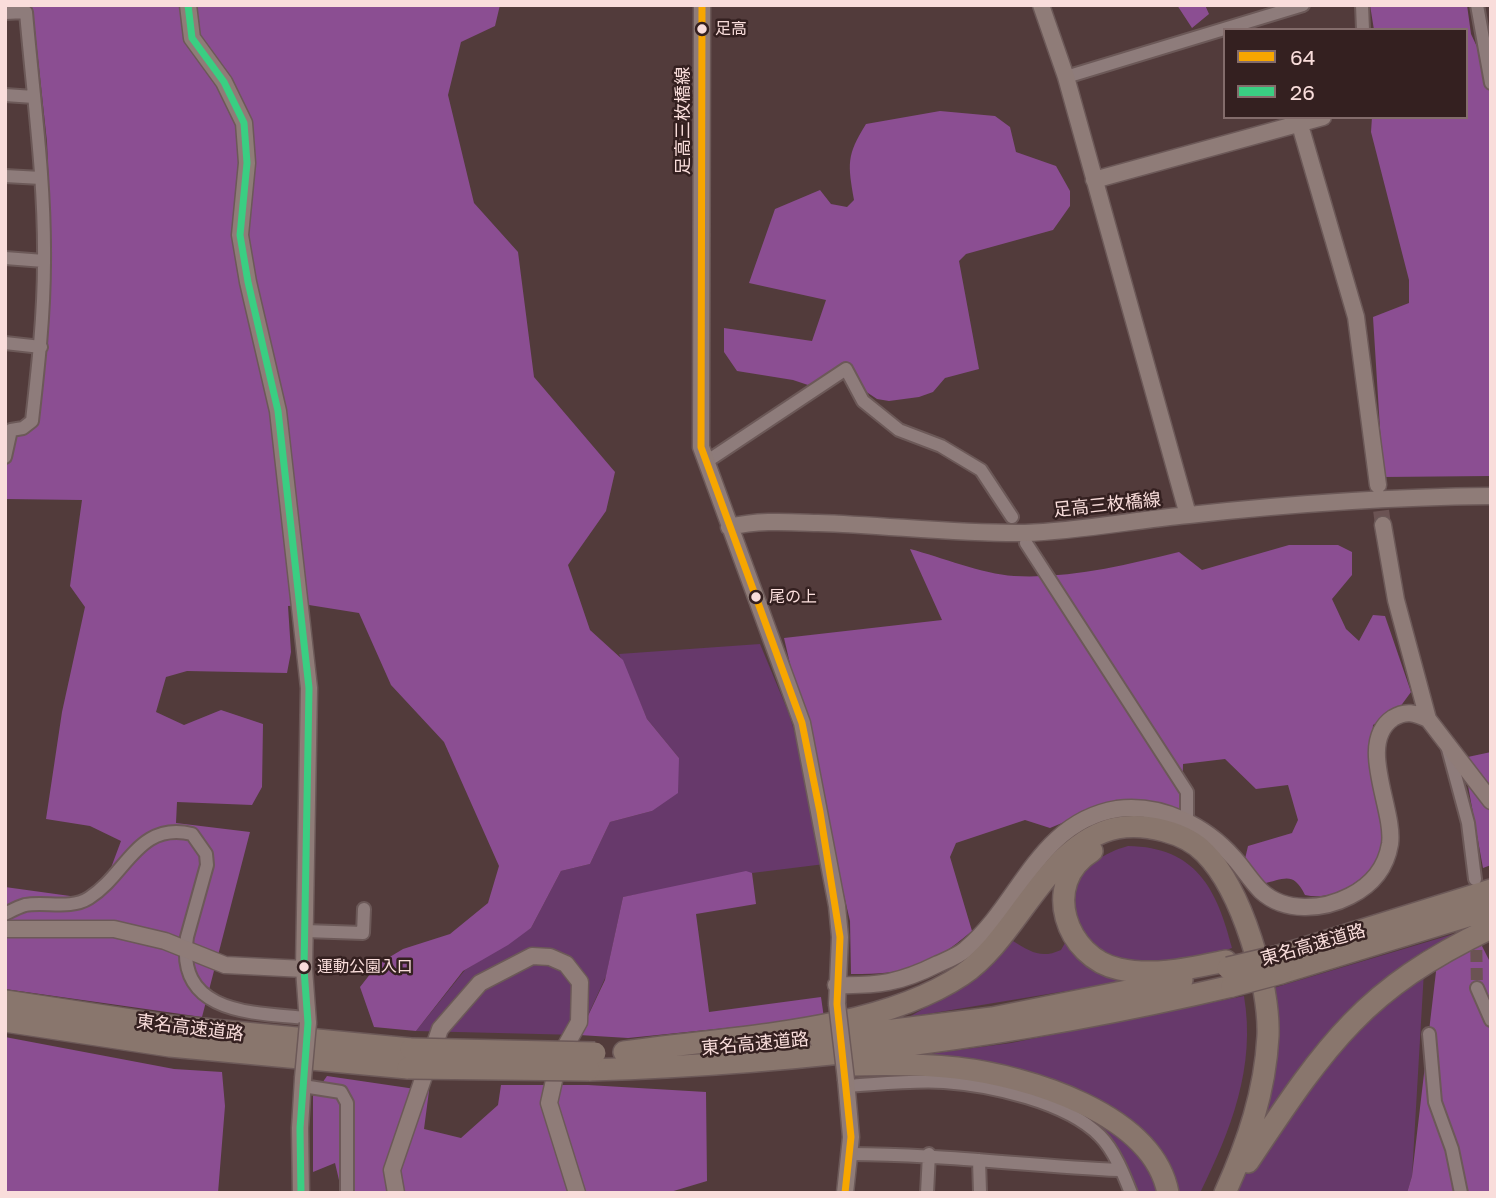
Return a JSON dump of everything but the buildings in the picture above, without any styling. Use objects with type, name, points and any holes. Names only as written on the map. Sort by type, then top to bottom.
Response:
[{"type":"highway","points":[[624,1052],[841,1022],[887,1012],[925,996],[964,974],[1001,940],[1068,854],[1092,837],[1117,828],[1148,827],[1178,836],[1204,852],[1222,873],[1243,918],[1263,986],[1268,1033],[1263,1087],[1248,1140],[1227,1193]]},
{"type":"highway","points":[[1210,1193],[1241,1124],[1257,1048],[1253,992],[1225,902],[1210,875],[1190,855],[1164,841],[1150,838],[1107,843],[1088,854],[1074,869],[1064,893],[1067,925],[1078,946],[1097,961],[1119,969],[1148,972],[1228,972]]},
{"type":"highway","name":"東名高速道路","points":[[1279,959],[1443,906],[1483,884]]},
{"type":"highway","name":"東名高速道路","points":[[592,1061],[624,1052],[741,1046],[887,1033],[1088,1001],[1228,972],[1491,909]]},
{"type":"highway","points":[[1227,1193],[1313,1065],[1362,1010],[1429,959],[1491,928]]},
{"type":"highway","name":"東名高速道路","points":[[5,1021],[183,1048],[410,1058],[592,1061],[690,1067],[804,1058],[992,1034],[1086,1018],[1228,972]]},
{"type":"highway","name":"東名高速道路","points":[[5,1001],[410,1058]]},
{"type":"highway","points":[[690,1067],[934,1066],[1007,1078],[1065,1096],[1115,1123],[1150,1155],[1168,1193]]},
{"type":"street","points":[[188,5],[192,38],[224,82],[244,123],[247,163],[240,235],[278,411],[309,688],[304,969],[308,1021],[303,1082],[301,1193]]},
{"type":"street","name":"足高三枚橋線","points":[[702,5],[700,423],[706,462],[802,723],[837,905],[840,937],[836,985],[846,1083],[849,1154],[845,1193]]},
{"type":"street","points":[[1041,5],[1066,77],[1188,515]]},
{"type":"street","points":[[1227,28],[1303,5]]},
{"type":"street","points":[[1362,5],[1363,28]]},
{"type":"street","points":[[1477,5],[1491,83]]},
{"type":"street","points":[[5,13],[26,12],[41,178],[44,261],[41,347],[32,421],[23,428],[8,429],[5,457]]},
{"type":"street","points":[[1066,77],[1223,29]]},
{"type":"street","points":[[5,95],[34,97]]},
{"type":"street","points":[[1094,180],[1317,119]]},
{"type":"street","points":[[1300,125],[1356,317],[1378,485]]},
{"type":"street","points":[[5,176],[41,178]]},
{"type":"street","points":[[5,258],[44,261]]},
{"type":"street","points":[[5,342],[41,347]]},
{"type":"street","points":[[706,462],[846,369],[863,401],[899,430],[942,446],[981,470],[1012,517]]},
{"type":"street","name":"足高三枚橋線","points":[[729,527],[767,522],[966,533],[1027,533],[1188,515],[1376,500],[1491,496]]},
{"type":"street","points":[[1383,525],[1396,600],[1428,719],[1491,801]]},
{"type":"street","points":[[1026,543],[1187,792],[1187,820]]},
{"type":"street","points":[[836,985],[894,983],[965,951],[986,928],[1048,846],[1083,821],[1119,809],[1140,809],[1187,820],[1221,845],[1262,892],[1276,901],[1310,907],[1348,897],[1377,876],[1385,863],[1391,841],[1377,752],[1380,734],[1386,723],[1399,714],[1414,713],[1428,719]]},
{"type":"street","points":[[1448,747],[1483,884]]},
{"type":"street","points":[[5,914],[23,905],[65,905],[88,900],[142,844],[159,833],[174,830],[192,834],[206,854],[205,877],[191,917],[185,949],[189,972],[199,988],[220,1006],[234,1012],[308,1021]]},
{"type":"street","points":[[305,931],[363,933],[364,909]]},
{"type":"street","points":[[5,929],[114,929],[142,934],[242,968],[304,969]]},
{"type":"street","points":[[396,1193],[392,1170],[440,1029],[480,983],[532,956],[550,957],[566,964],[580,982],[579,1022],[559,1058],[549,1103],[577,1193]]},
{"type":"street","points":[[1477,988],[1491,1020]]},
{"type":"street","points":[[1429,1034],[1435,1102],[1452,1149],[1461,1193]]},
{"type":"street","points":[[303,1082],[341,1092],[347,1103],[346,1193]]},
{"type":"street","points":[[846,1083],[946,1082],[1019,1097],[1084,1122],[1103,1138],[1131,1193]]},
{"type":"street","points":[[849,1154],[929,1154],[1119,1170]]},
{"type":"street","points":[[927,1193],[929,1154]]},
{"type":"street","points":[[979,1160],[980,1192]]},
{"type":"shaded area","points":[[9,5],[500,5],[495,26],[461,42],[448,95],[474,203],[518,252],[534,377],[615,472],[606,511],[568,565],[590,630],[623,660],[647,719],[679,758],[678,793],[652,811],[610,822],[590,864],[561,871],[531,928],[463,971],[416,1031],[374,1027],[360,987],[378,964],[403,949],[450,934],[488,903],[499,866],[444,742],[391,685],[359,613],[309,605],[288,606],[291,652],[287,673],[187,671],[166,677],[156,712],[184,725],[221,710],[263,724],[262,787],[252,805],[177,802],[176,823],[250,832],[202,1017],[5,989],[5,887],[99,900],[121,841],[90,826],[46,819],[62,712],[85,607],[70,586],[82,500],[5,499],[8,442],[32,421],[52,261],[47,142],[33,12]]},
{"type":"shaded area","points":[[1177,5],[1205,5],[1209,14],[1192,28]]},
{"type":"shaded area","points":[[1370,5],[1467,5],[1471,34],[1491,77],[1491,476],[1383,477],[1373,317],[1409,303],[1409,280],[1371,132],[1372,119],[1468,119],[1468,28],[1374,28]]},
{"type":"shaded area","points":[[940,111],[995,116],[1010,127],[1016,152],[1056,166],[1070,191],[1070,206],[1053,230],[966,254],[959,261],[979,369],[945,378],[933,392],[919,397],[889,401],[877,399],[865,391],[850,365],[808,385],[737,371],[724,352],[724,328],[812,341],[826,300],[749,283],[775,209],[820,190],[831,204],[847,207],[854,200],[850,160],[866,124]]},
{"type":"shaded area","points":[[1289,545],[1338,545],[1352,552],[1352,575],[1332,599],[1346,629],[1359,641],[1373,615],[1385,616],[1411,692],[1400,707],[1373,725],[1385,833],[1383,850],[1373,870],[1345,889],[1325,896],[1305,895],[1296,882],[1288,879],[1262,884],[1245,859],[1248,846],[1292,833],[1298,820],[1288,785],[1256,789],[1225,759],[1183,764],[1182,814],[1113,802],[1050,828],[1025,820],[956,843],[950,857],[972,931],[943,953],[917,966],[888,972],[851,974],[850,921],[784,638],[942,620],[910,549],[989,572],[1035,576],[1097,570],[1179,552],[1202,570]]},
{"type":"shaded area","points":[[760,644],[789,714],[805,768],[825,864],[752,873],[623,897],[606,976],[579,1035],[416,1031],[465,970],[531,928],[561,871],[590,864],[610,822],[652,811],[679,758],[647,719],[619,654]]},
{"type":"shaded area","points":[[1491,752],[1491,865],[1483,868],[1463,758]]},
{"type":"shaded area","points":[[1128,846],[1151,848],[1171,854],[1200,875],[1219,907],[1232,948],[1196,958],[1166,962],[1136,961],[1099,954],[1095,945],[1076,925],[1071,910],[1071,897],[1082,874],[1092,864],[1115,850]]},
{"type":"shaded area","points":[[746,871],[752,873],[756,904],[696,914],[709,1012],[821,997],[824,1018],[628,1038],[579,1035],[605,980],[623,897]]},
{"type":"shaded area","points":[[1457,933],[1422,952],[1361,1000],[1262,1126],[1270,989]]},
{"type":"shaded area","points":[[1013,941],[1042,954],[1061,950],[1065,943],[1085,964],[1139,979],[909,1017],[951,993]]},
{"type":"shaded area","points":[[1480,942],[1491,964],[1491,1193],[1407,1193],[1412,1176],[1437,963]]},
{"type":"shaded area","points":[[1424,971],[1412,1176],[1407,1193],[1230,1193],[1323,1061]]},
{"type":"shaded area","points":[[1244,996],[1247,1048],[1244,1073],[1231,1122],[1200,1193],[1176,1193],[1137,1132],[906,1057],[1011,1043]]},
{"type":"shaded area","points":[[5,1037],[174,1069],[222,1072],[225,1106],[218,1193],[5,1193]]},
{"type":"shaded area","points":[[327,1076],[429,1091],[424,1129],[461,1138],[498,1105],[501,1085],[588,1085],[706,1092],[707,1181],[667,1193],[342,1193],[335,1163],[313,1172],[313,1096]]},
{"type":"shaded area","points":[[1093,1118],[1134,1145],[1162,1193],[1137,1193],[1111,1138]]},
{"type":"tunnel","points":[[1378,487],[1383,525]]},
{"type":"tunnel","points":[[1476,932],[1477,988]]},
{"type":"transit line","name":"26","points":[[188,5],[192,38],[224,82],[244,123],[247,163],[240,235],[278,411],[309,688],[304,969],[308,1023],[300,1128],[301,1193]]},
{"type":"transit line","name":"64","points":[[702,5],[701,447],[802,723],[820,812],[840,937],[837,1004],[851,1137],[845,1193]]},
{"type":"place","name":"足高","points":[[702,29]]},
{"type":"place","name":"尾の上","points":[[756,597]]},
{"type":"place","name":"運動公園入口","points":[[304,967]]}]
